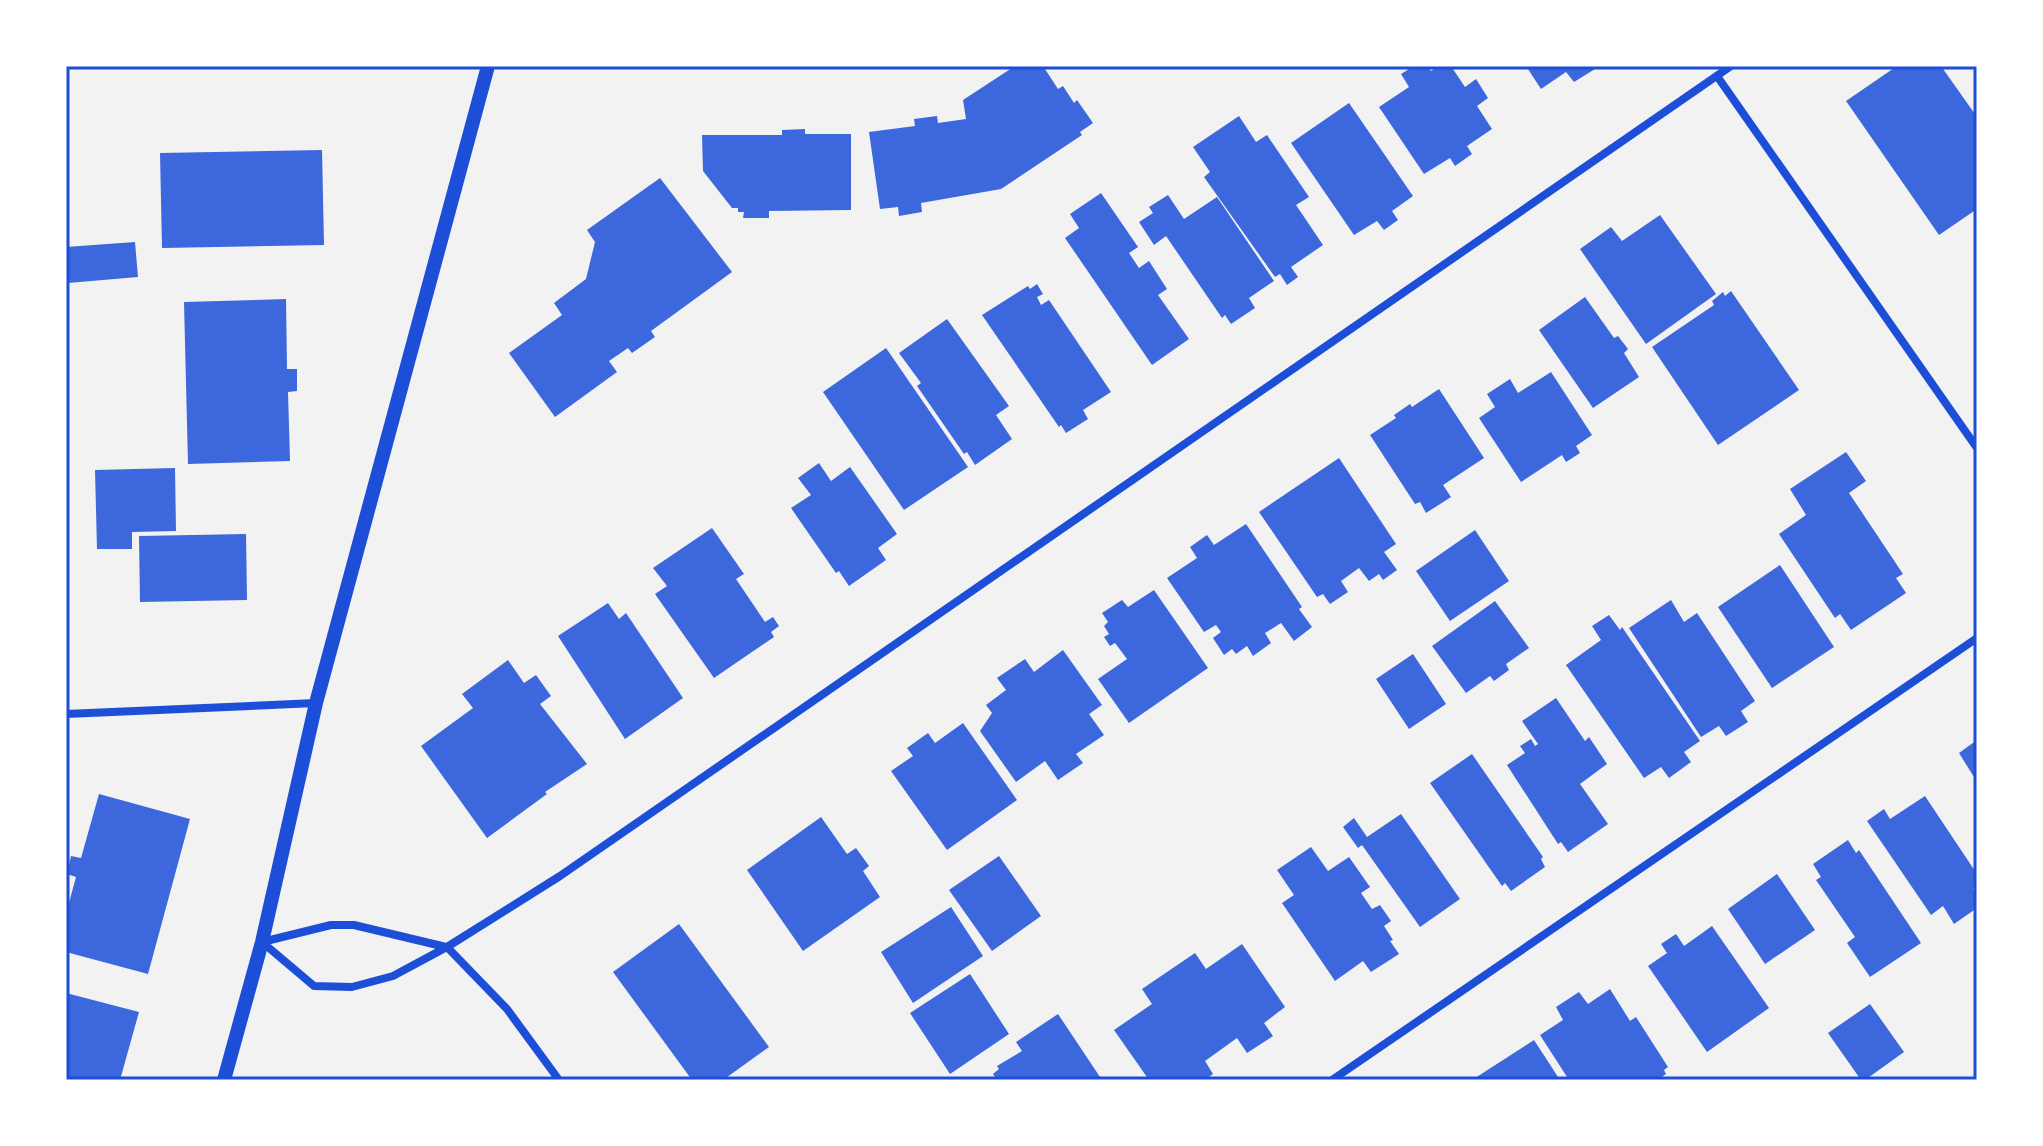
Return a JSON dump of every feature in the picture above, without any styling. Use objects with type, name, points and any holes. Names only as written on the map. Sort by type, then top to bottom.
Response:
[{"type":"street","points":[[224,1080],[262,942],[316,703],[488,66]]},
{"type":"street","points":[[262,942],[314,986],[352,987],[393,976],[447,947],[560,876],[1731,66]]},
{"type":"street","points":[[1717,76],[1977,448]]},
{"type":"street","points":[[1332,1080],[1977,638]]},
{"type":"street","points":[[66,714],[316,703]]},
{"type":"street","points":[[262,942],[331,925],[354,925],[447,947],[507,1009],[559,1080]]},
{"type":"building","points":[[1015,66],[1043,66],[1058,89],[1063,86],[1093,123],[1080,132],[1082,135],[1001,189],[921,203],[922,212],[899,216],[898,207],[880,209],[869,132],[915,126],[914,119],[937,116],[938,123],[966,119],[963,100]]},
{"type":"building","points":[[1414,66],[1428,66],[1431,71],[1438,66],[1451,66],[1465,87],[1476,79],[1488,98],[1477,106],[1492,129],[1467,146],[1472,154],[1455,166],[1450,158],[1424,174],[1379,107],[1409,87],[1401,74]]},
{"type":"building","points":[[1526,66],[1593,66],[1595,69],[1574,82],[1566,72],[1541,89]]},
{"type":"building","points":[[1897,66],[1941,66],[1977,117],[1977,209],[1939,235],[1846,101]]},
{"type":"building","points":[[1349,103],[1413,196],[1392,211],[1398,220],[1384,230],[1377,221],[1354,235],[1291,143]]},
{"type":"building","points":[[1239,116],[1256,142],[1267,135],[1309,197],[1296,205],[1323,245],[1291,267],[1298,277],[1287,285],[1280,274],[1275,277],[1204,177],[1210,172],[1193,147]]},
{"type":"building","points":[[805,129],[805,134],[851,134],[851,210],[769,211],[769,218],[743,218],[744,212],[732,208],[703,171],[702,135],[782,135],[782,130]]},
{"type":"building","points":[[322,150],[324,245],[162,248],[160,153]]},
{"type":"building","points":[[660,178],[732,272],[651,331],[655,337],[632,353],[628,348],[609,361],[617,372],[555,417],[509,353],[562,315],[554,303],[586,279],[595,242],[587,230]]},
{"type":"building","points":[[1101,193],[1138,247],[1129,253],[1139,268],[1149,261],[1167,289],[1158,295],[1189,339],[1152,365],[1065,238],[1079,228],[1070,214]]},
{"type":"building","points":[[1168,195],[1184,219],[1217,197],[1274,281],[1249,298],[1255,308],[1231,324],[1225,315],[1222,318],[1166,236],[1154,245],[1139,222],[1153,213],[1149,207]]},
{"type":"building","points":[[1660,215],[1716,294],[1646,344],[1580,249],[1611,227],[1622,241]]},
{"type":"building","points":[[135,242],[138,277],[68,283],[66,247]]},
{"type":"building","points":[[1037,284],[1043,294],[1037,297],[1041,305],[1049,300],[1111,392],[1083,410],[1088,419],[1066,433],[982,315],[1028,286],[1030,289]]},
{"type":"building","points":[[1731,291],[1799,390],[1718,445],[1652,347],[1714,305],[1712,301],[1723,292],[1725,296]]},
{"type":"building","points":[[1585,297],[1614,338],[1618,336],[1628,349],[1624,353],[1639,377],[1593,408],[1539,330]]},
{"type":"building","points":[[286,299],[287,369],[297,369],[297,391],[288,392],[290,461],[188,464],[184,302]]},
{"type":"building","points":[[947,319],[1009,406],[996,415],[1012,439],[975,465],[917,386],[921,383],[899,353]]},
{"type":"building","points":[[886,348],[968,467],[904,510],[823,392]]},
{"type":"building","points":[[1551,372],[1592,435],[1576,446],[1580,453],[1566,462],[1562,455],[1521,482],[1479,418],[1495,407],[1487,394],[1510,379],[1518,393]]},
{"type":"building","points":[[1439,389],[1484,458],[1443,485],[1451,497],[1426,513],[1420,502],[1415,504],[1370,435],[1396,418],[1394,415],[1410,404],[1412,407]]},
{"type":"building","points":[[1846,452],[1866,481],[1849,493],[1903,574],[1896,578],[1906,593],[1851,630],[1840,614],[1835,618],[1779,534],[1806,515],[1790,489]]},
{"type":"building","points":[[1339,458],[1396,544],[1384,552],[1397,570],[1383,580],[1379,574],[1369,581],[1359,568],[1341,581],[1348,592],[1330,604],[1323,594],[1317,597],[1259,512]]},
{"type":"building","points":[[819,463],[831,481],[850,467],[897,534],[878,548],[886,560],[849,586],[839,571],[836,573],[791,508],[811,495],[798,478]]},
{"type":"building","points":[[175,468],[176,531],[132,532],[132,549],[97,549],[95,470]]},
{"type":"building","points":[[1246,524],[1312,627],[1294,641],[1281,623],[1265,633],[1271,643],[1253,656],[1247,646],[1236,654],[1232,649],[1224,655],[1213,638],[1221,632],[1216,625],[1204,632],[1167,578],[1197,558],[1190,547],[1207,535],[1214,545]]},
{"type":"building","points":[[712,528],[744,574],[736,579],[765,622],[773,617],[779,626],[771,632],[774,637],[714,678],[655,594],[667,586],[653,568]]},
{"type":"building","points":[[1475,530],[1509,581],[1450,621],[1416,571]]},
{"type":"building","points":[[246,534],[247,600],[140,602],[139,536]]},
{"type":"building","points":[[1780,565],[1834,647],[1772,688],[1718,607]]},
{"type":"building","points":[[1154,590],[1208,668],[1129,723],[1098,679],[1127,659],[1115,643],[1110,646],[1104,637],[1109,634],[1104,626],[1108,622],[1102,613],[1122,600],[1128,607]]},
{"type":"building","points":[[1671,600],[1684,622],[1697,613],[1755,701],[1741,711],[1748,722],[1726,736],[1719,726],[1701,737],[1629,628]]},
{"type":"building","points":[[1495,601],[1529,648],[1506,664],[1509,670],[1494,681],[1490,676],[1466,693],[1432,646]]},
{"type":"building","points":[[608,603],[619,619],[626,613],[683,698],[625,739],[558,636]]},
{"type":"building","points":[[1609,615],[1620,630],[1622,627],[1700,741],[1684,752],[1691,762],[1669,778],[1661,767],[1644,778],[1566,665],[1601,640],[1592,626]]},
{"type":"building","points":[[1063,650],[1102,705],[1089,714],[1104,735],[1076,754],[1083,763],[1058,780],[1045,761],[1016,782],[980,731],[992,713],[986,705],[1006,690],[997,678],[1025,659],[1034,672]]},
{"type":"building","points":[[1413,654],[1446,704],[1409,729],[1376,679]]},
{"type":"building","points":[[508,660],[524,683],[536,675],[551,696],[540,704],[587,764],[545,792],[547,794],[487,838],[421,746],[473,708],[462,694]]},
{"type":"building","points":[[1556,698],[1585,741],[1589,737],[1607,764],[1580,784],[1608,824],[1568,852],[1561,842],[1558,844],[1507,765],[1525,753],[1520,746],[1531,739],[1535,746],[1538,744],[1522,721]]},
{"type":"building","points":[[963,723],[1017,800],[947,850],[891,771],[913,756],[907,748],[928,733],[935,743]]},
{"type":"building","points":[[1977,740],[1977,782],[1959,753]]},
{"type":"building","points":[[1472,754],[1543,857],[1545,867],[1511,891],[1505,883],[1502,886],[1430,783]]},
{"type":"building","points":[[99,794],[190,819],[148,974],[66,952],[66,914],[76,877],[67,874],[71,856],[81,858]]},
{"type":"building","points":[[1925,796],[1977,874],[1977,885],[1973,888],[1977,894],[1977,908],[1954,924],[1943,906],[1931,915],[1867,821],[1884,809],[1890,819]]},
{"type":"building","points":[[1401,814],[1460,899],[1420,927],[1362,845],[1358,848],[1343,827],[1354,818],[1367,837]]},
{"type":"building","points":[[821,817],[847,854],[856,848],[869,866],[863,871],[880,897],[803,951],[747,870]]},
{"type":"building","points":[[1848,840],[1856,853],[1859,850],[1921,943],[1870,977],[1847,943],[1855,937],[1816,880],[1821,877],[1813,864]]},
{"type":"building","points":[[1311,847],[1328,871],[1349,857],[1370,887],[1361,893],[1372,909],[1380,905],[1391,921],[1384,926],[1399,954],[1371,972],[1363,961],[1335,981],[1282,903],[1294,895],[1277,870]]},
{"type":"building","points":[[999,856],[1041,916],[992,951],[949,890]]},
{"type":"building","points":[[1777,874],[1815,930],[1765,964],[1728,909]]},
{"type":"building","points":[[951,907],[983,956],[913,1003],[881,952]]},
{"type":"building","points":[[679,924],[769,1047],[723,1080],[692,1080],[613,972]]},
{"type":"building","points":[[1712,926],[1769,1008],[1707,1052],[1648,966],[1667,953],[1661,944],[1676,934],[1684,946]]},
{"type":"building","points":[[1242,944],[1285,1007],[1264,1023],[1273,1036],[1247,1053],[1237,1038],[1205,1061],[1213,1074],[1205,1080],[1149,1080],[1114,1030],[1152,1004],[1142,989],[1195,953],[1206,969]]},
{"type":"building","points":[[970,974],[1009,1034],[950,1074],[910,1013]]},
{"type":"building","points":[[1610,989],[1630,1021],[1636,1017],[1668,1067],[1664,1070],[1666,1074],[1658,1080],[1569,1080],[1540,1035],[1563,1020],[1556,1007],[1579,992],[1588,1004]]},
{"type":"building","points":[[66,993],[139,1012],[120,1080],[66,1080]]},
{"type":"building","points":[[1870,1004],[1904,1052],[1861,1080],[1828,1033]]},
{"type":"building","points":[[1058,1014],[1102,1080],[997,1080],[993,1074],[999,1069],[997,1066],[1022,1051],[1016,1042]]},
{"type":"building","points":[[1534,1040],[1560,1080],[1472,1080]]}]
